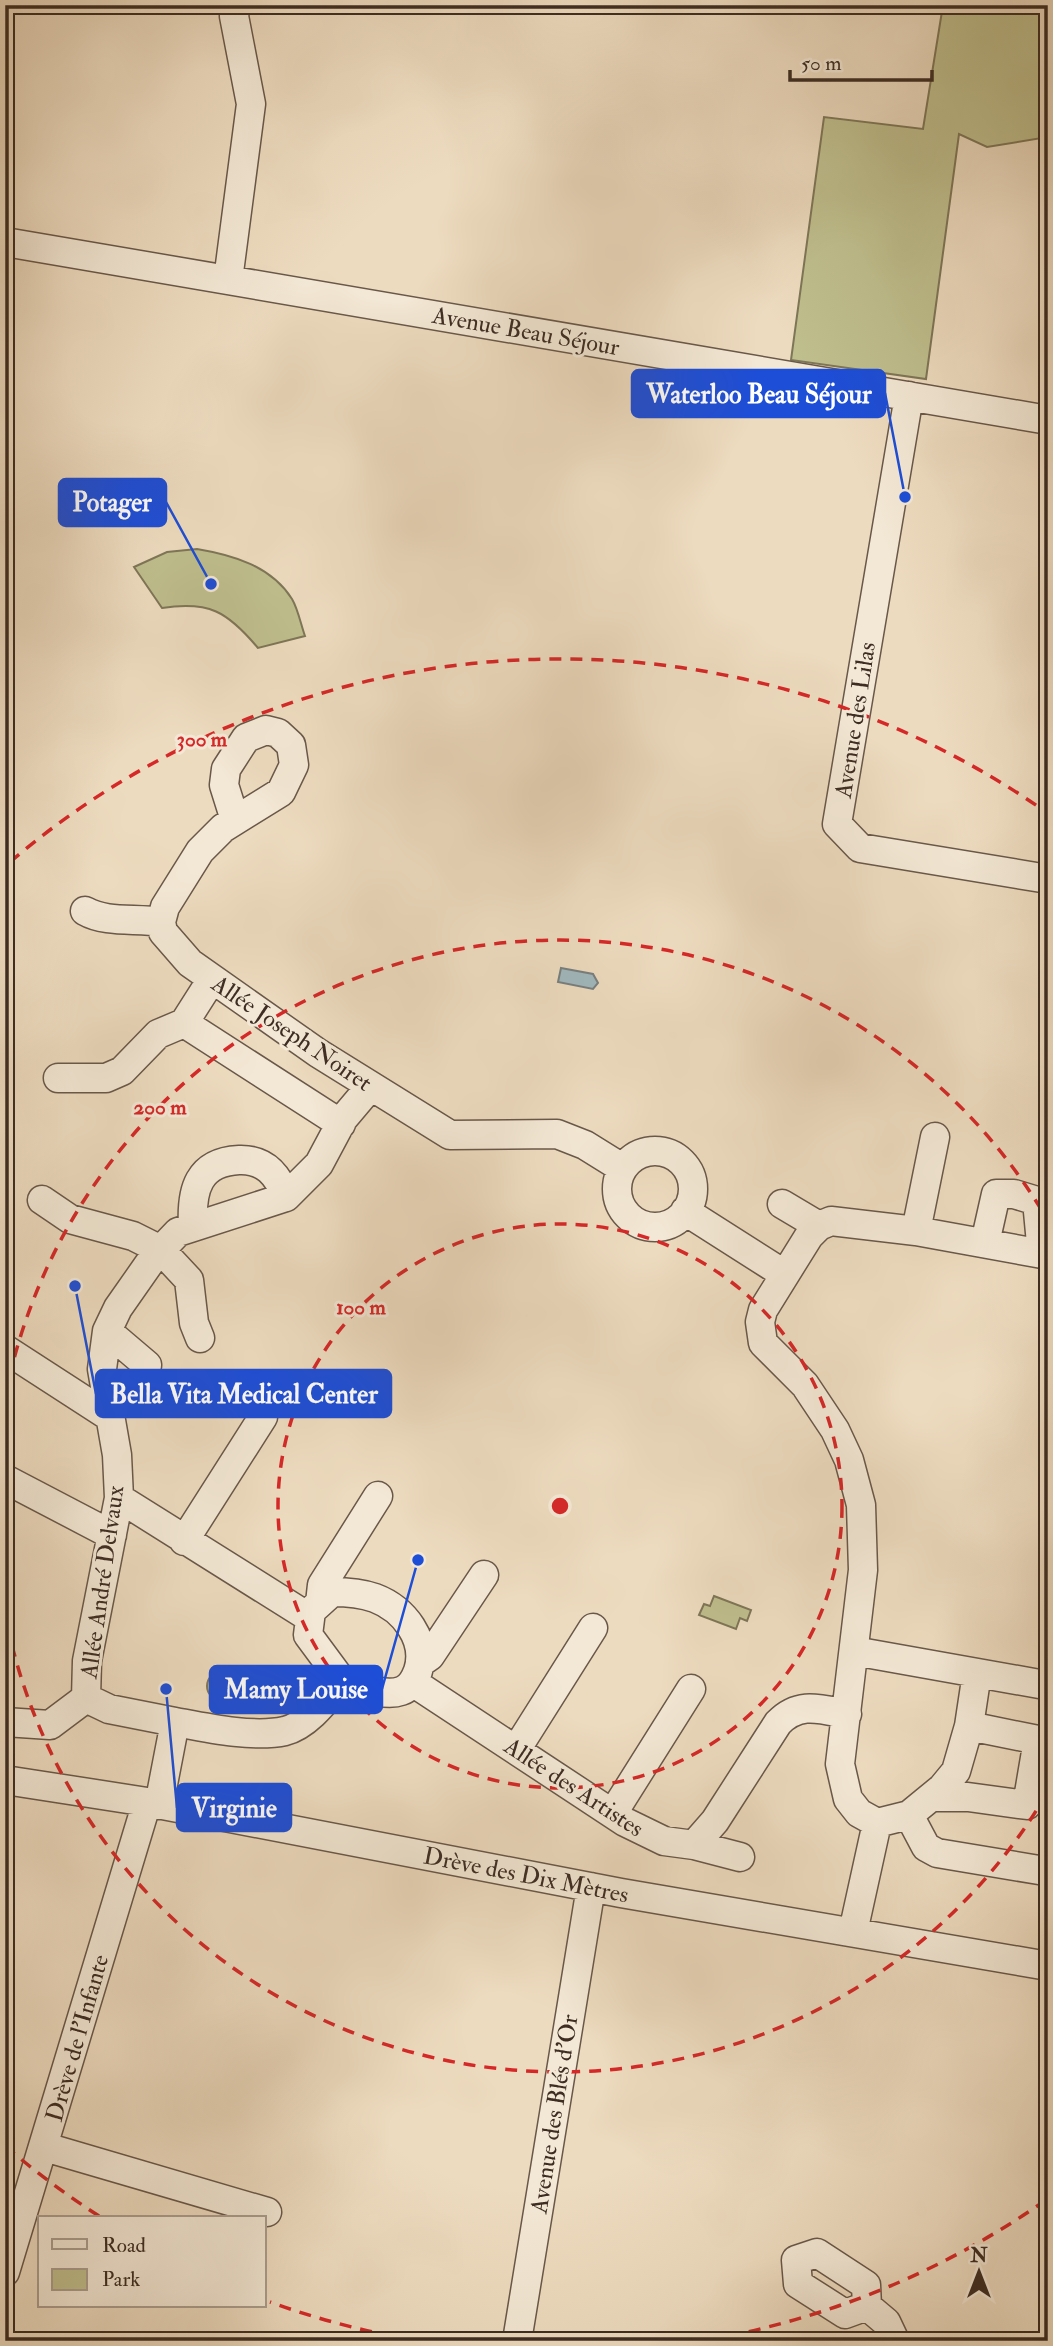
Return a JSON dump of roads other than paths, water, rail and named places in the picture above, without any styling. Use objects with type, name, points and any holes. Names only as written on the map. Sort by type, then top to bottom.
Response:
[{"type":"street","points":[[228,279],[251,104],[234,16],[236,5]]},
{"type":"street","name":"Avenue Beau Séjour","points":[[5,242],[1048,420]]},
{"type":"street","name":"Avenue des Lilas","points":[[909,396],[837,824],[860,848],[1048,879]]},
{"type":"street","points":[[85,911],[99,919],[125,917],[160,922],[165,907],[200,851],[235,820]]},
{"type":"street","name":"Allée Joseph Noiret","points":[[160,922],[169,942],[212,979],[370,1087],[450,1135],[533,1133],[566,1137],[622,1168]]},
{"type":"street","points":[[58,1078],[106,1078],[122,1071],[158,1034],[184,1023],[212,979]]},
{"type":"street","points":[[184,1023],[341,1124]]},
{"type":"street","name":"Allée André Delvaux","points":[[175,1722],[109,1709],[86,1698],[87,1661],[119,1499],[117,1455],[102,1369],[107,1331],[118,1308],[161,1250],[178,1233],[286,1197],[319,1164],[341,1124],[370,1087]]},
{"type":"street","points":[[916,1231],[934,1137]]},
{"type":"street","points":[[648,1152],[663,1152],[678,1158],[688,1170],[693,1184],[692,1200],[670,1226],[651,1228],[633,1222],[620,1207],[616,1187],[622,1168],[633,1157],[648,1152]]},
{"type":"street","points":[[193,1226],[192,1205],[198,1184],[206,1171],[221,1161],[249,1160],[266,1166],[281,1182],[286,1197]]},
{"type":"street","points":[[976,1673],[969,1726],[956,1771],[933,1797],[909,1815],[877,1823],[859,1813],[848,1799],[842,1784],[840,1764],[864,1549],[861,1505],[849,1460],[835,1430],[805,1385],[763,1343],[760,1322],[763,1310],[809,1236],[819,1226],[831,1221],[916,1231],[1045,1254],[1037,1201],[1014,1194],[996,1194],[985,1243]]},
{"type":"street","points":[[41,1200],[70,1219],[133,1236],[161,1250],[189,1280],[194,1323],[200,1338]]},
{"type":"street","points":[[782,1204],[819,1226]]},
{"type":"street","points":[[685,1211],[784,1274]]},
{"type":"street","points":[[107,1331],[147,1365]]},
{"type":"street","points":[[5,1349],[110,1416]]},
{"type":"street","points":[[184,1541],[263,1417]]},
{"type":"street","points":[[5,1479],[112,1535]]},
{"type":"street","points":[[378,1496],[322,1585],[308,1635],[342,1681],[379,1691],[401,1691],[430,1656],[484,1575]]},
{"type":"street","points":[[119,1499],[184,1541],[315,1610]]},
{"type":"street","points":[[315,1610],[332,1592],[376,1598],[401,1614],[414,1631],[420,1646],[417,1673]]},
{"type":"street","points":[[516,1750],[593,1628]]},
{"type":"street","points":[[854,1651],[1047,1684]]},
{"type":"street","name":"Allée des Artistes","points":[[417,1673],[516,1750],[651,1836],[664,1842],[694,1845],[740,1857]]},
{"type":"street","points":[[153,1804],[175,1722],[232,1732],[285,1731],[313,1714],[342,1681]]},
{"type":"street","points":[[613,1813],[691,1689]]},
{"type":"street","points":[[5,1722],[50,1725],[86,1698]]},
{"type":"street","points":[[694,1845],[715,1821],[787,1713],[805,1707],[847,1714]]},
{"type":"street","points":[[933,1797],[968,1797],[1027,1805],[1038,1740],[969,1726]]},
{"type":"street","name":"Drève des Dix Mètres","points":[[5,1780],[153,1804],[591,1887],[1048,1966]]},
{"type":"street","name":"Drève de l'Infante","points":[[5,2272],[153,1804]]},
{"type":"street","points":[[909,1815],[926,1847],[937,1853],[1039,1870],[1048,1869]]},
{"type":"street","points":[[853,1932],[877,1823]]},
{"type":"street","name":"Avenue des Blés d'Or","points":[[516,2341],[591,1887]]},
{"type":"street","points":[[45,2147],[267,2212]]},
{"type":"street","points":[[867,2306],[886,2322],[895,2341]]},
{"type":"water","points":[[561,968],[593,974],[598,983],[593,989],[558,982]]},
{"type":"place","name":"Waterloo Beau Séjour","points":[[905,497]]},
{"type":"place","name":"Potager","points":[[211,584]]},
{"type":"place","name":"Bella Vita Medical Center","points":[[75,1286]]},
{"type":"place","name":"Mamy Louise","points":[[418,1560]]},
{"type":"place","name":"Virginie","points":[[166,1689]]}]
